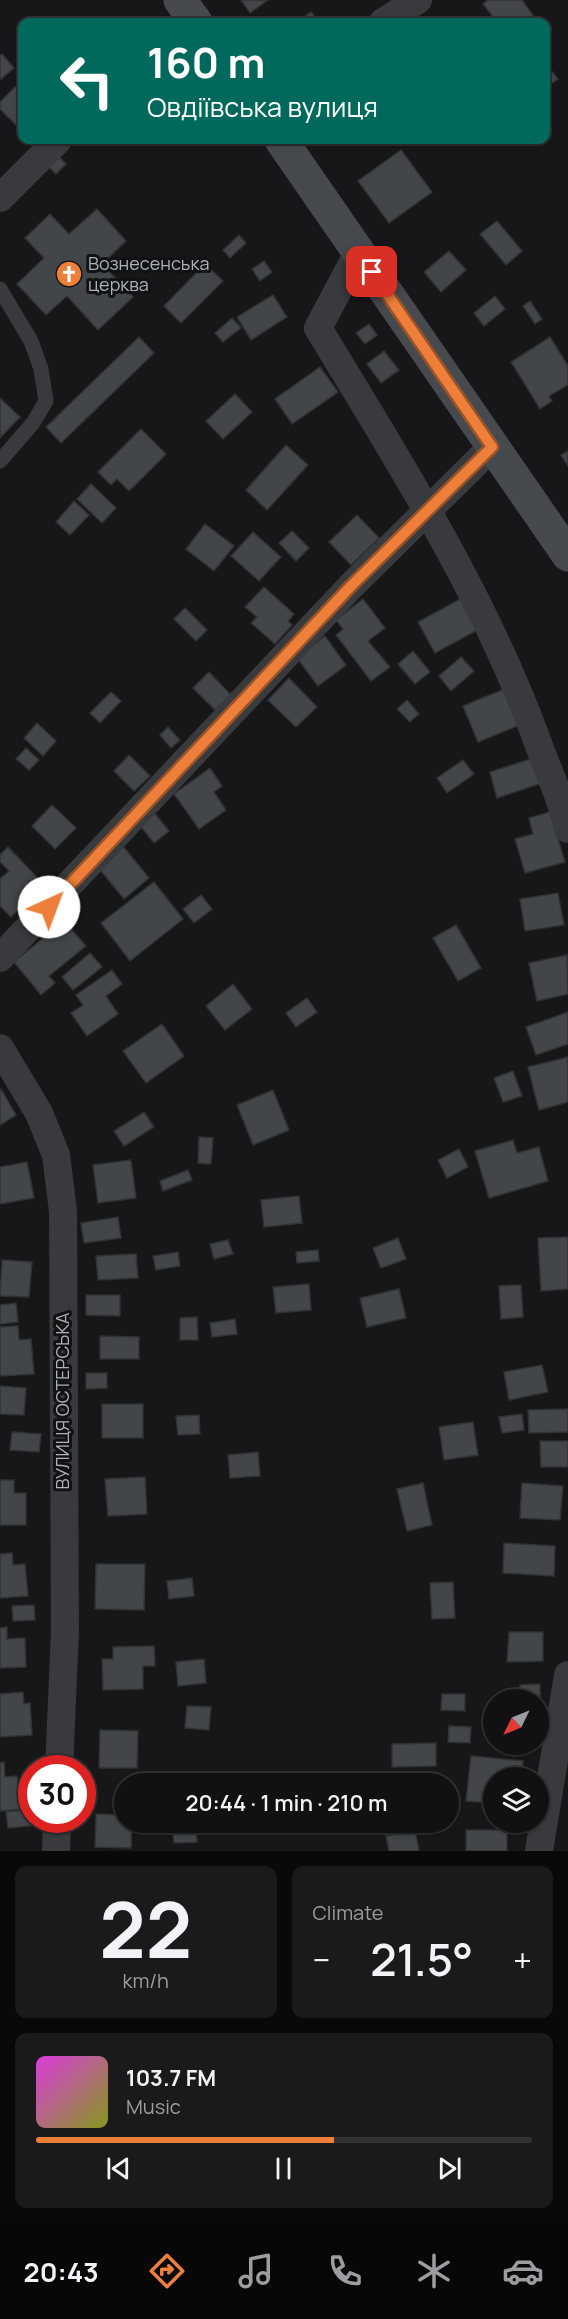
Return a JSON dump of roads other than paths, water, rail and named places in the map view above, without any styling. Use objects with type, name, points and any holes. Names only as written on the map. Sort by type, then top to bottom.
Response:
[{"type":"main road","points":[[284,144],[568,555]]},
{"type":"street","points":[[389,18],[418,0]]},
{"type":"street","points":[[0,198],[54,144]]},
{"type":"street","points":[[358,253],[318,328],[428,509],[466,578],[519,690],[568,829]]},
{"type":"street","points":[[0,958],[351,586],[492,447]]},
{"type":"street","name":"ВУЛИЦЯ ОСТЕРСЬКА","points":[[0,1048],[39,1113],[56,1155],[63,1211],[65,1632],[60,1755]]},
{"type":"street","points":[[539,1851],[568,1675]]},
{"type":"street","points":[[56,1851],[57,1833]]},
{"type":"lane","points":[[0,289],[31,341],[40,369],[46,401],[33,423],[0,461]]},
{"type":"place","name":"Вознесенська церква","points":[[69,274]]}]
